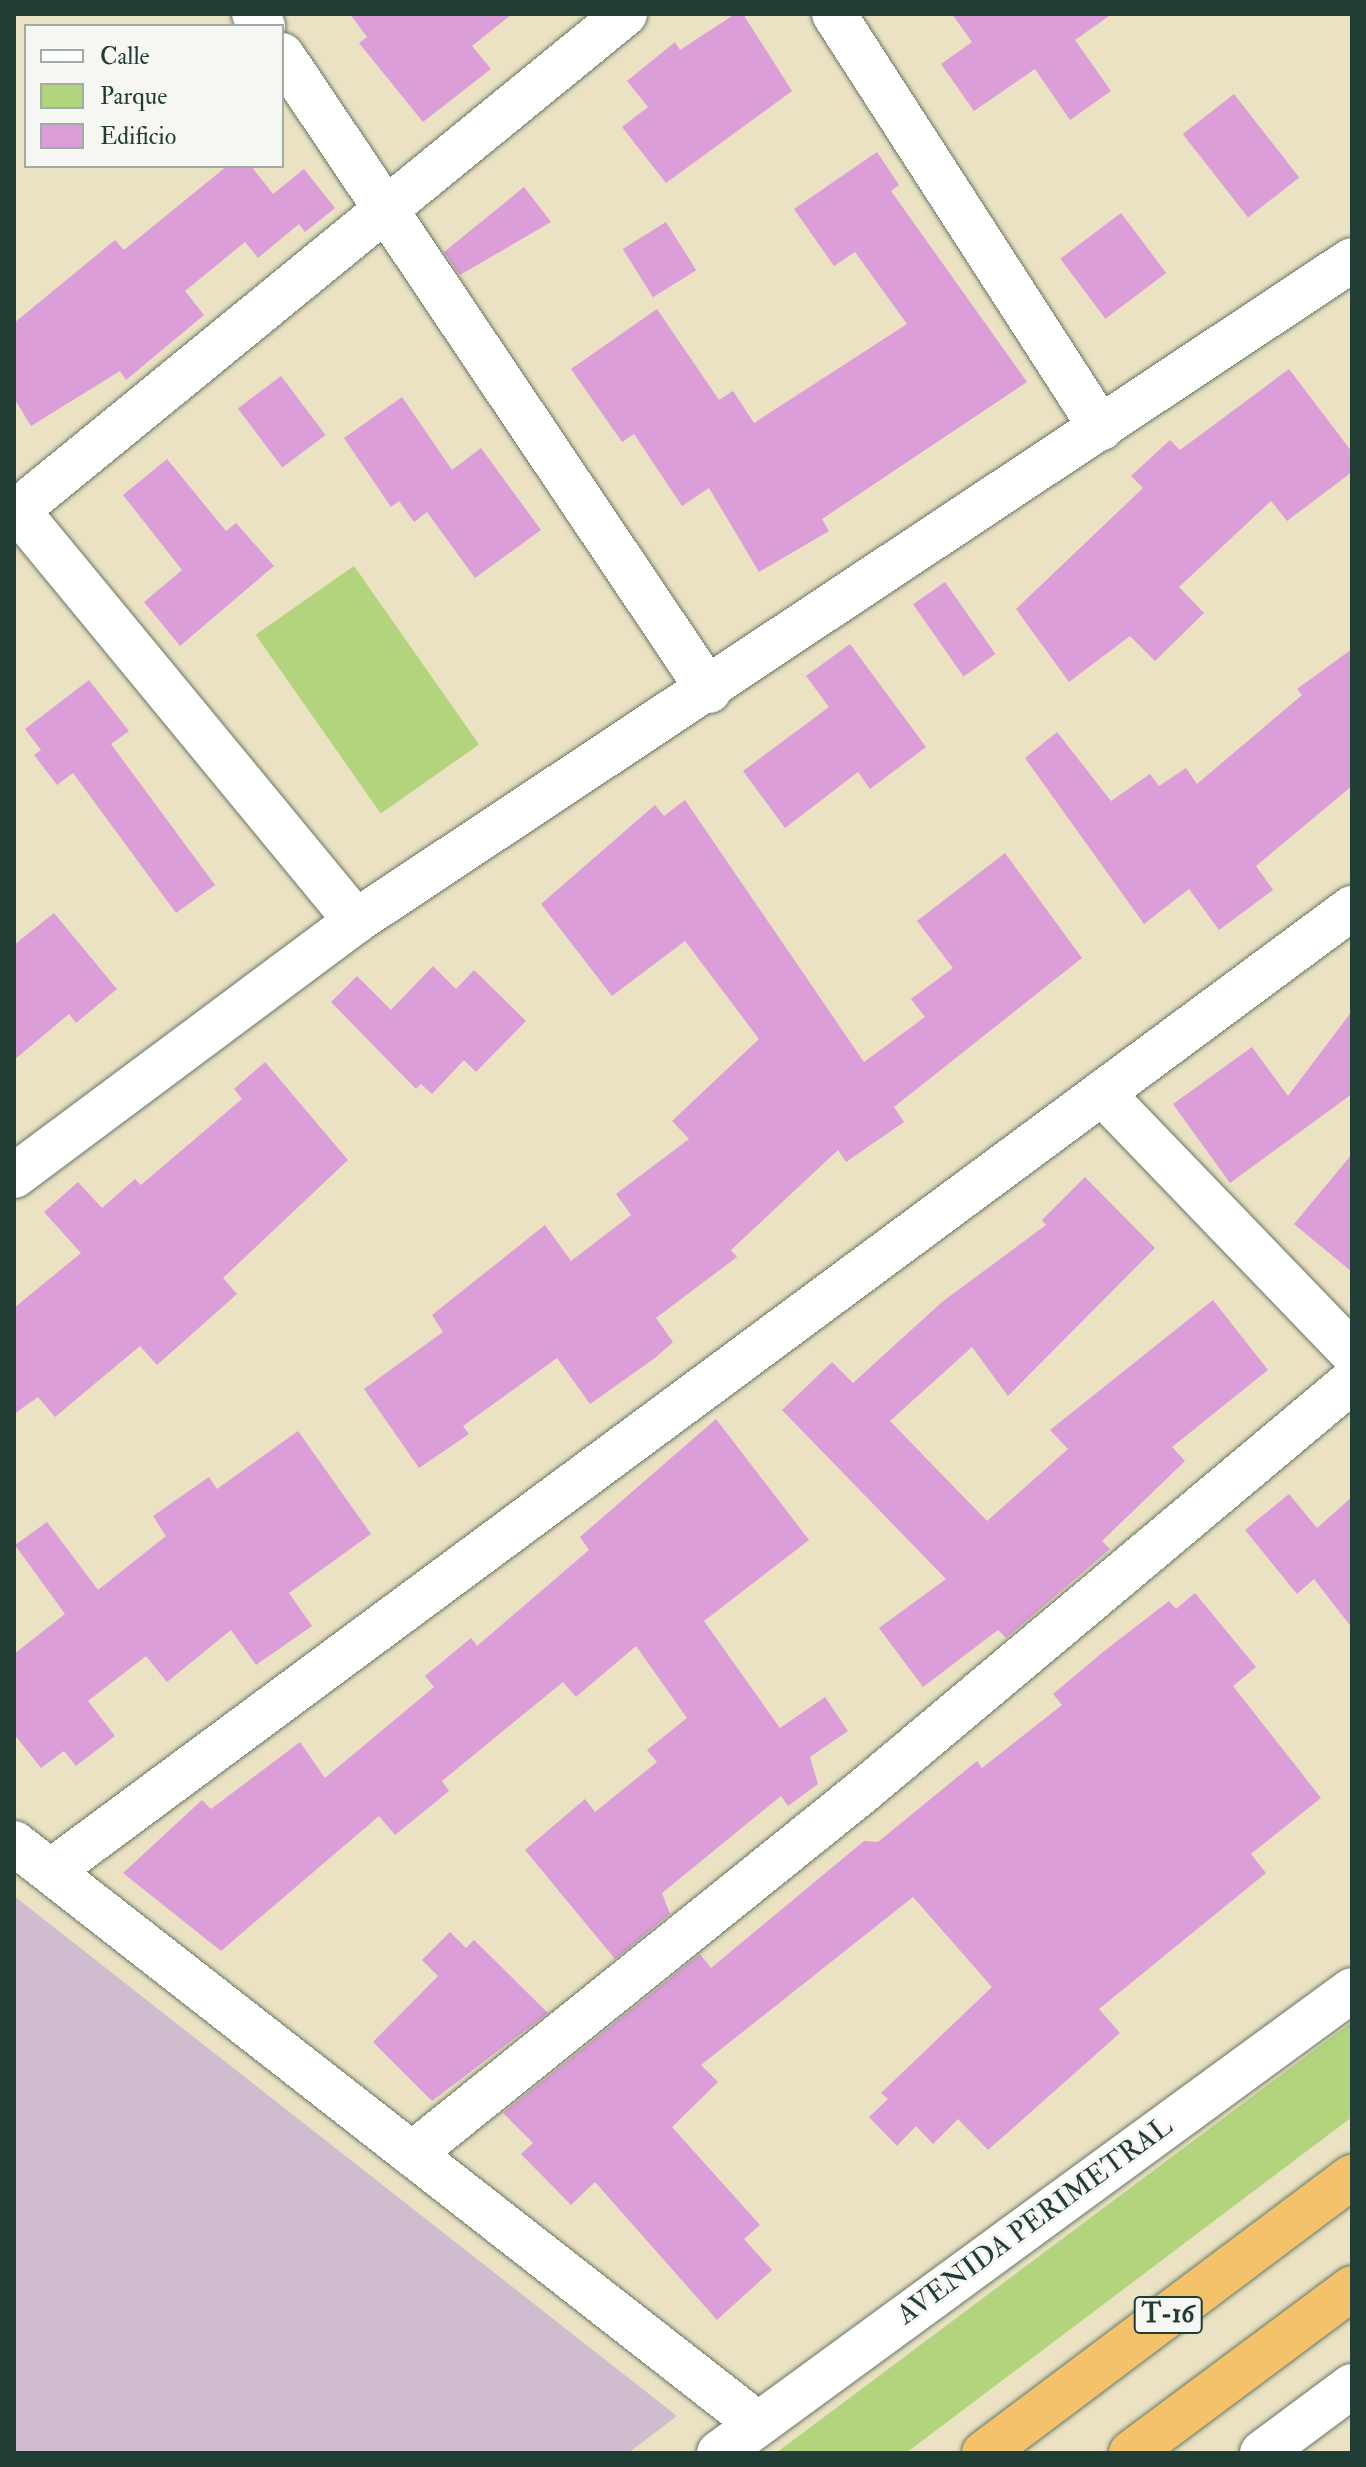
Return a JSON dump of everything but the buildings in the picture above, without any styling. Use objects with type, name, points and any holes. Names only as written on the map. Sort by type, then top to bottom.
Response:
[{"type":"highway","name":"T-16","points":[[984,2453],[1352,2177]]},
{"type":"highway","points":[[1131,2453],[1352,2288]]},
{"type":"street","points":[[356,921],[15,510],[625,14]]},
{"type":"street","points":[[834,14],[1101,428]]},
{"type":"street","points":[[284,58],[709,691]]},
{"type":"street","points":[[14,1176],[356,921],[709,691],[1352,260]]},
{"type":"street","points":[[51,1871],[1352,908]]},
{"type":"street","points":[[1102,1093],[1352,1353]]},
{"type":"street","points":[[412,2154],[863,1791],[1352,1381]]},
{"type":"street","points":[[14,1843],[758,2424]]},
{"type":"street","name":"AVENIDA PERIMETRAL","points":[[719,2453],[1352,1990]]},
{"type":"street","points":[[1262,2453],[1352,2386]]},
{"type":"shaded area","points":[[14,1896],[677,2416],[628,2453],[14,2453]]},
{"type":"green space","points":[[354,566],[479,745],[381,813],[256,635]]},
{"type":"green space","points":[[1352,2022],[1352,2117],[906,2453],[776,2453]]}]
